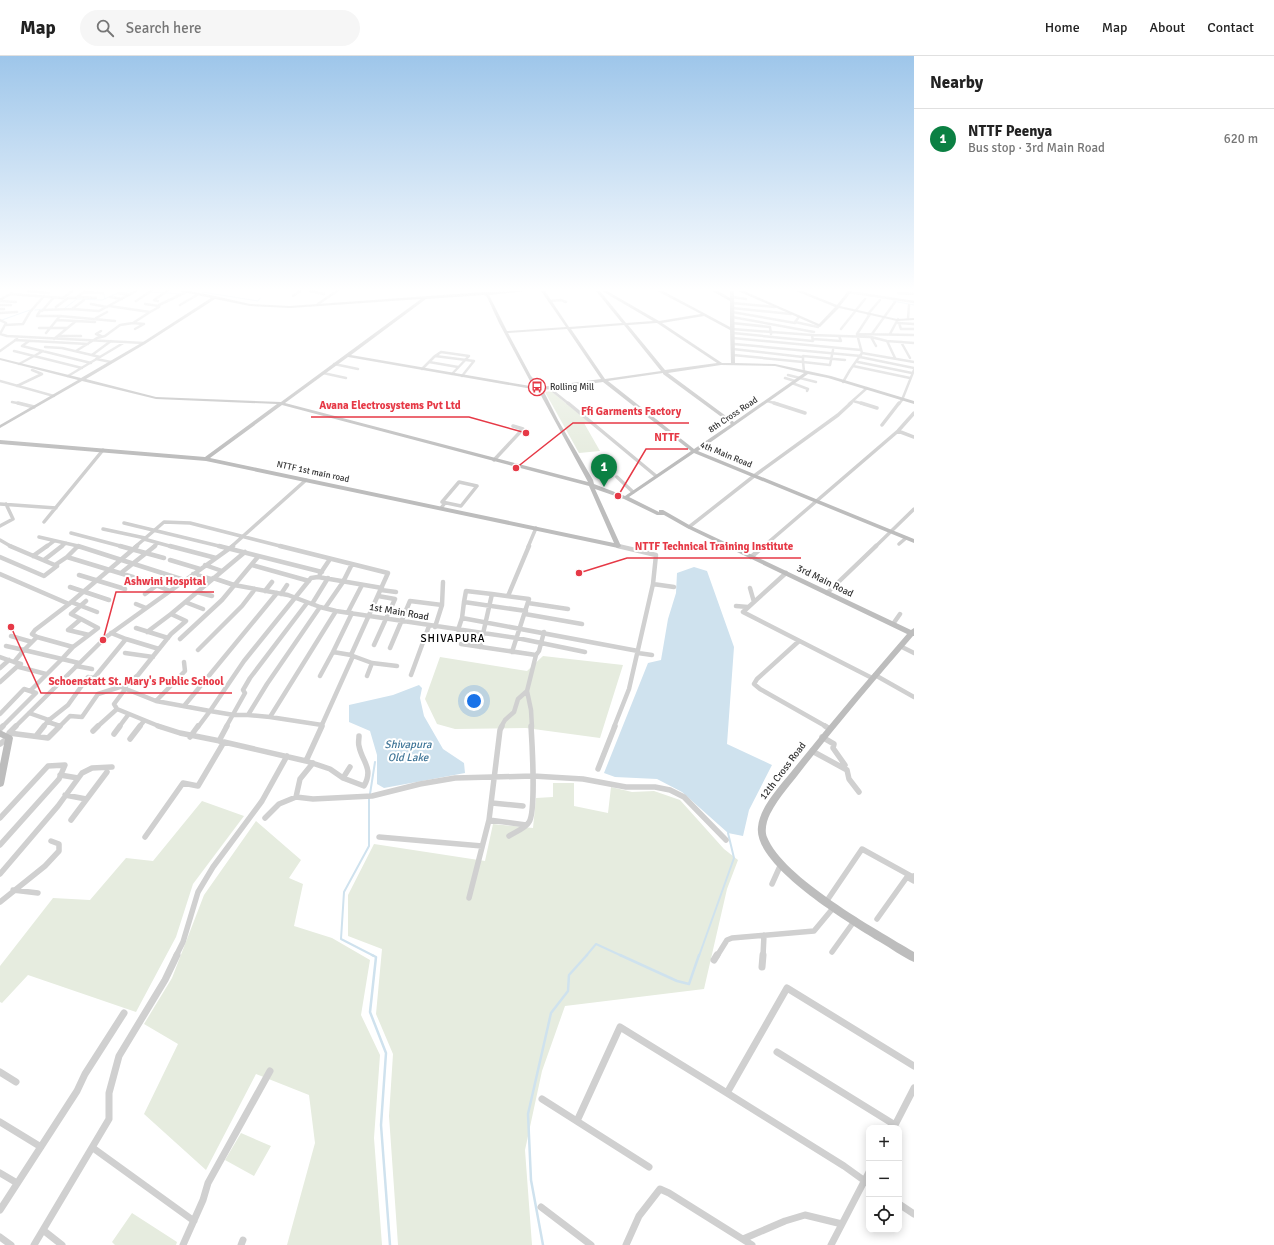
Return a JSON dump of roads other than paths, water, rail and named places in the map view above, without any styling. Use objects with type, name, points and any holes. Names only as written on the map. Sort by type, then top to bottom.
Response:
[{"type":"street","points":[[21,346],[14,351],[82,368]]},
{"type":"street","points":[[24,346],[91,362]]},
{"type":"street","points":[[76,352],[84,346]]},
{"type":"street","points":[[92,355],[104,346]]},
{"type":"street","points":[[68,376],[118,346]]},
{"type":"street","points":[[0,427],[138,346]]},
{"type":"street","points":[[206,459],[359,346]]},
{"type":"street","points":[[514,346],[531,377],[549,404],[580,463],[579,465],[585,476],[592,484],[618,546],[656,555],[653,584],[629,688],[598,768]]},
{"type":"street","name":"4th Main Road","points":[[581,346],[604,380],[694,451],[914,541]]},
{"type":"street","points":[[643,346],[665,373],[734,424]]},
{"type":"street","points":[[695,346],[721,364]]},
{"type":"street","points":[[765,346],[861,354],[914,362]]},
{"type":"street","points":[[805,346],[803,362],[806,371]]},
{"type":"street","points":[[827,346],[861,354],[913,370]]},
{"type":"street","points":[[843,382],[852,366],[858,362],[861,354],[859,346]]},
{"type":"street","points":[[890,346],[895,358]]},
{"type":"street","points":[[904,346],[910,358]]},
{"type":"street","points":[[45,347],[100,357]]},
{"type":"street","points":[[772,347],[775,365]]},
{"type":"street","points":[[733,355],[830,365],[834,347]]},
{"type":"street","points":[[733,363],[733,349],[845,360]]},
{"type":"street","points":[[19,364],[43,351]]},
{"type":"street","points":[[422,369],[441,352],[469,356],[452,374]]},
{"type":"street","points":[[346,356],[539,389],[665,373],[721,364],[733,363],[775,365],[806,371],[914,403]]},
{"type":"street","points":[[435,356],[474,361],[462,376]]},
{"type":"street","points":[[763,358],[764,365]]},
{"type":"street","points":[[0,359],[156,398],[280,403],[494,460],[592,484]]},
{"type":"street","points":[[96,359],[112,362]]},
{"type":"street","points":[[788,361],[789,368]]},
{"type":"street","points":[[429,362],[458,366]]},
{"type":"street","points":[[858,362],[913,370]]},
{"type":"street","points":[[334,364],[358,369]]},
{"type":"street","points":[[852,366],[910,378]]},
{"type":"street","points":[[17,386],[42,374],[32,370]]},
{"type":"street","points":[[882,425],[902,400],[913,370]]},
{"type":"street","name":"8th Cross Road","points":[[627,496],[796,381],[806,371]]},
{"type":"street","points":[[322,373],[346,378]]},
{"type":"street","points":[[788,375],[808,389],[807,391]]},
{"type":"street","points":[[785,378],[811,384]]},
{"type":"street","points":[[0,381],[54,396]]},
{"type":"street","points":[[796,381],[816,382]]},
{"type":"street","points":[[549,388],[656,476]]},
{"type":"street","points":[[689,527],[754,476],[827,424],[867,388]]},
{"type":"street","points":[[767,401],[805,413]]},
{"type":"street","points":[[853,401],[876,408]]},
{"type":"street","points":[[12,402],[34,407]]},
{"type":"street","points":[[751,557],[818,502],[898,431],[914,413]]},
{"type":"street","points":[[494,460],[523,428],[513,426]]},
{"type":"street","points":[[898,431],[914,437]]},
{"type":"street","name":"NTTF 1st main road","points":[[0,442],[206,459],[618,546]]},
{"type":"street","points":[[44,522],[103,450]]},
{"type":"street","points":[[617,477],[633,492]]},
{"type":"street","points":[[0,744],[29,713],[112,633],[230,548],[306,480]]},
{"type":"street","points":[[459,482],[477,486],[461,506],[445,503],[442,502],[459,482]]},
{"type":"street","name":"3rd Main Road","points":[[592,484],[627,496],[751,557],[913,632]]},
{"type":"street","name":"3rd Main Road","points":[[592,484],[659,514],[663,514]]},
{"type":"street","points":[[441,508],[445,503]]},
{"type":"street","points":[[0,504],[56,508]]},
{"type":"street","points":[[0,526],[13,520],[6,504]]},
{"type":"street","points":[[827,593],[914,508]]},
{"type":"street","points":[[73,647],[37,637],[32,634],[164,522],[190,524],[388,573],[382,589],[368,615],[352,656],[306,761]]},
{"type":"street","points":[[124,523],[154,529],[322,572]]},
{"type":"street","points":[[508,596],[536,528]]},
{"type":"street","points":[[102,529],[216,558]]},
{"type":"street","points":[[71,533],[164,558]]},
{"type":"street","points":[[39,537],[78,546],[184,580]]},
{"type":"street","points":[[899,544],[906,538]]},
{"type":"street","points":[[0,540],[55,565]]},
{"type":"street","points":[[33,556],[54,541]]},
{"type":"street","points":[[121,573],[158,543]]},
{"type":"street","points":[[44,560],[66,544]]},
{"type":"street","points":[[55,565],[67,557],[78,546]]},
{"type":"street","points":[[147,632],[171,614],[245,552]]},
{"type":"street","points":[[0,557],[44,576],[58,566],[55,565]]},
{"type":"street","points":[[67,557],[146,581],[170,591]]},
{"type":"street","points":[[180,640],[204,618],[257,558]]},
{"type":"street","points":[[318,577],[330,559]]},
{"type":"street","points":[[170,560],[200,569]]},
{"type":"street","points":[[248,715],[267,684],[343,582],[352,564]]},
{"type":"street","points":[[206,565],[222,571]]},
{"type":"street","points":[[252,565],[309,581]]},
{"type":"street","points":[[786,573],[742,612],[914,697]]},
{"type":"street","name":"1st Main Road","points":[[193,574],[234,585],[279,593],[336,611],[517,638],[585,652]]},
{"type":"street","points":[[79,575],[125,589]]},
{"type":"street","points":[[1,576],[11,578],[10,579],[70,603],[97,612]]},
{"type":"street","points":[[190,736],[210,711],[244,661],[312,577],[328,578],[396,592]]},
{"type":"street","points":[[145,837],[183,783],[198,786],[234,715],[244,693],[243,690],[250,678],[328,578]]},
{"type":"street","points":[[265,591],[272,582]]},
{"type":"street","points":[[411,675],[442,605],[443,582]]},
{"type":"street","points":[[653,584],[674,587]]},
{"type":"street","points":[[184,706],[287,585]]},
{"type":"street","points":[[320,676],[333,652],[362,585]]},
{"type":"street","points":[[145,594],[156,586]]},
{"type":"street","points":[[70,587],[109,600]]},
{"type":"street","points":[[750,588],[754,602]]},
{"type":"street","points":[[198,650],[242,606],[255,589]]},
{"type":"street","points":[[458,630],[462,618],[466,591],[529,599],[512,652]]},
{"type":"street","points":[[197,592],[212,596]]},
{"type":"street","points":[[480,647],[492,594]]},
{"type":"street","points":[[374,645],[385,618],[395,599],[378,596]]},
{"type":"street","points":[[0,729],[33,692],[46,674],[73,647],[98,628],[71,614],[86,601]]},
{"type":"street","points":[[390,648],[403,621],[410,601],[442,605]]},
{"type":"street","points":[[185,602],[203,608]]},
{"type":"street","points":[[464,602],[489,605],[582,624]]},
{"type":"street","points":[[528,603],[568,608]]},
{"type":"street","points":[[136,604],[146,608]]},
{"type":"street","points":[[736,606],[748,607]]},
{"type":"street","points":[[270,717],[336,611]]},
{"type":"street","points":[[171,614],[186,621],[168,638],[138,675],[124,688],[114,704],[116,709],[144,721],[190,736],[287,756],[313,763],[330,769],[342,778],[364,786],[368,779],[368,766],[359,746],[359,736]]},
{"type":"street","points":[[893,624],[900,614]]},
{"type":"street","points":[[462,618],[470,617],[485,622],[544,632],[652,655]]},
{"type":"street","points":[[80,618],[68,630],[89,635]]},
{"type":"street","points":[[136,628],[168,638]]},
{"type":"street","points":[[509,836],[526,826],[532,816],[533,776],[531,710],[527,691],[536,655],[539,651],[544,632]]},
{"type":"street","name":"12th Cross Road","points":[[913,632],[828,728],[771,806],[764,820],[762,829],[763,838],[770,851],[781,864],[826,902],[914,957]]},
{"type":"street","points":[[112,633],[126,640],[159,649]]},
{"type":"street","points":[[11,636],[32,642]]},
{"type":"street","points":[[0,668],[11,661],[37,637]]},
{"type":"street","points":[[94,678],[126,640]]},
{"type":"street","points":[[799,641],[757,679],[754,684],[760,689],[828,728]]},
{"type":"street","points":[[461,644],[536,655]]},
{"type":"street","points":[[6,646],[62,659],[92,669]]},
{"type":"street","points":[[900,646],[914,653]]},
{"type":"street","points":[[333,652],[372,662],[397,666]]},
{"type":"street","points":[[125,653],[153,657]]},
{"type":"street","points":[[0,657],[20,664]]},
{"type":"street","points":[[156,701],[166,690],[174,685],[185,671],[184,662]]},
{"type":"street","points":[[367,676],[372,662]]},
{"type":"street","points":[[20,664],[19,667],[46,674]]},
{"type":"street","points":[[0,682],[20,664]]},
{"type":"street","points":[[36,736],[49,721],[68,705],[88,677],[110,681]]},
{"type":"street","points":[[0,733],[48,738],[70,716],[82,717],[98,694],[124,688],[156,701],[234,715],[270,717],[322,725]]},
{"type":"street","points":[[0,714],[24,689],[47,696]]},
{"type":"street","points":[[469,898],[489,820],[501,727],[505,720],[514,712],[518,699],[527,691]]},
{"type":"street","points":[[93,730],[116,709]]},
{"type":"street","points":[[29,713],[60,726]]},
{"type":"street","points":[[114,734],[128,715]]},
{"type":"street","points":[[130,739],[144,721]]},
{"type":"street","points":[[0,784],[2,765],[9,735]]},
{"type":"street","points":[[822,737],[834,744],[833,748],[845,765]]},
{"type":"street","points":[[812,751],[847,770],[849,779],[859,792]]},
{"type":"street","points":[[34,1245],[109,1119],[108,1093],[119,1056],[165,980],[183,942],[198,892],[213,868],[262,801],[287,756]]},
{"type":"street","points":[[296,797],[300,779],[313,763]]},
{"type":"street","points":[[0,818],[48,766],[64,765],[59,779],[0,845]]},
{"type":"street","points":[[0,874],[82,773],[92,768],[112,767]]},
{"type":"street","points":[[342,778],[350,767]]},
{"type":"street","points":[[71,820],[106,772]]},
{"type":"street","points":[[60,775],[78,778]]},
{"type":"street","points":[[265,818],[279,804],[296,797],[313,799],[369,796],[420,784],[456,778],[533,776],[583,779],[626,787],[655,787],[670,790],[684,797],[726,840]]},
{"type":"street","points":[[65,795],[86,799]]},
{"type":"street","points":[[492,803],[523,806]]},
{"type":"street","points":[[489,820],[526,826]]},
{"type":"street","points":[[379,837],[482,846]]},
{"type":"street","points":[[0,902],[44,866],[59,851],[59,844],[51,841]]},
{"type":"street","points":[[826,902],[862,849],[913,877],[914,876]]},
{"type":"street","points":[[772,884],[781,864]]},
{"type":"street","points":[[877,919],[907,877],[914,881]]},
{"type":"street","points":[[13,890],[38,893]]},
{"type":"street","points":[[714,960],[727,940],[732,938],[814,930],[834,907]]},
{"type":"street","points":[[832,952],[854,920]]},
{"type":"street","points":[[762,967],[764,935]]},
{"type":"street","points":[[727,1093],[787,988],[914,1066]]},
{"type":"street","points":[[0,1210],[124,1013]]},
{"type":"street","points":[[577,1121],[620,1027],[844,1166],[866,1183],[831,1245]]},
{"type":"street","points":[[777,1052],[891,1125]]},
{"type":"street","points":[[182,1245],[203,1200],[208,1183],[270,1071]]},
{"type":"street","points":[[0,1072],[16,1082]]},
{"type":"street","points":[[895,1125],[914,1088]]},
{"type":"street","points":[[542,1099],[649,1167]]},
{"type":"street","points":[[0,1122],[41,1147]]},
{"type":"street","points":[[93,1148],[194,1221]]},
{"type":"street","points":[[0,1173],[17,1184]]},
{"type":"street","points":[[626,1245],[639,1216],[660,1189],[669,1193],[752,1245]]},
{"type":"street","points":[[902,1206],[914,1214]]},
{"type":"street","points":[[541,1207],[591,1245]]},
{"type":"street","points":[[743,1239],[785,1221],[805,1215],[842,1224]]},
{"type":"street","points":[[43,1230],[62,1245]]},
{"type":"street","points":[[0,1237],[10,1245]]},
{"type":"water","points":[[694,567],[707,571],[734,647],[727,744],[772,765],[749,810],[743,836],[728,833],[682,792],[657,779],[615,777],[604,773],[648,663],[661,660],[668,619],[676,593],[677,573]]},
{"type":"water","name":"Shivapura Old Lake","points":[[419,685],[422,688],[420,698],[424,716],[443,749],[464,763],[465,773],[384,788],[377,784],[377,755],[370,731],[349,722],[349,705],[393,695]]},
{"type":"waterway","points":[[370,794],[375,762]]},
{"type":"waterway","points":[[369,797],[369,846],[344,892],[341,939],[374,956]]},
{"type":"waterway","points":[[699,956],[734,858],[728,833]]},
{"type":"waterway","points":[[586,956],[596,944],[622,956]]},
{"type":"waterway","points":[[543,1245],[531,1180],[528,1114],[551,1013],[568,991],[569,975],[587,955]]},
{"type":"waterway","points":[[620,955],[677,981],[689,984],[699,955]]},
{"type":"waterway","points":[[374,956],[376,957],[370,1012],[386,1053],[381,1125],[390,1245]]},
{"type":"place","name":"Rolling Mill","points":[[537,387]]},
{"type":"place","name":"Avana Electrosystems Pvt Ltd","points":[[526,433]]},
{"type":"place","name":"Ffi Garments Factory","points":[[516,468]]},
{"type":"place","name":"NTTF Peenya","points":[[604,487]]},
{"type":"place","name":"NTTF","points":[[618,496]]},
{"type":"place","name":"NTTF Technical Training Institute","points":[[579,573]]},
{"type":"place","name":"Schoenstatt St. Mary's Public School","points":[[11,627]]},
{"type":"place","name":"Ashwini Hospital","points":[[103,640]]},
{"type":"district","name":"SHIVAPURA","points":[[453,638]]}]
